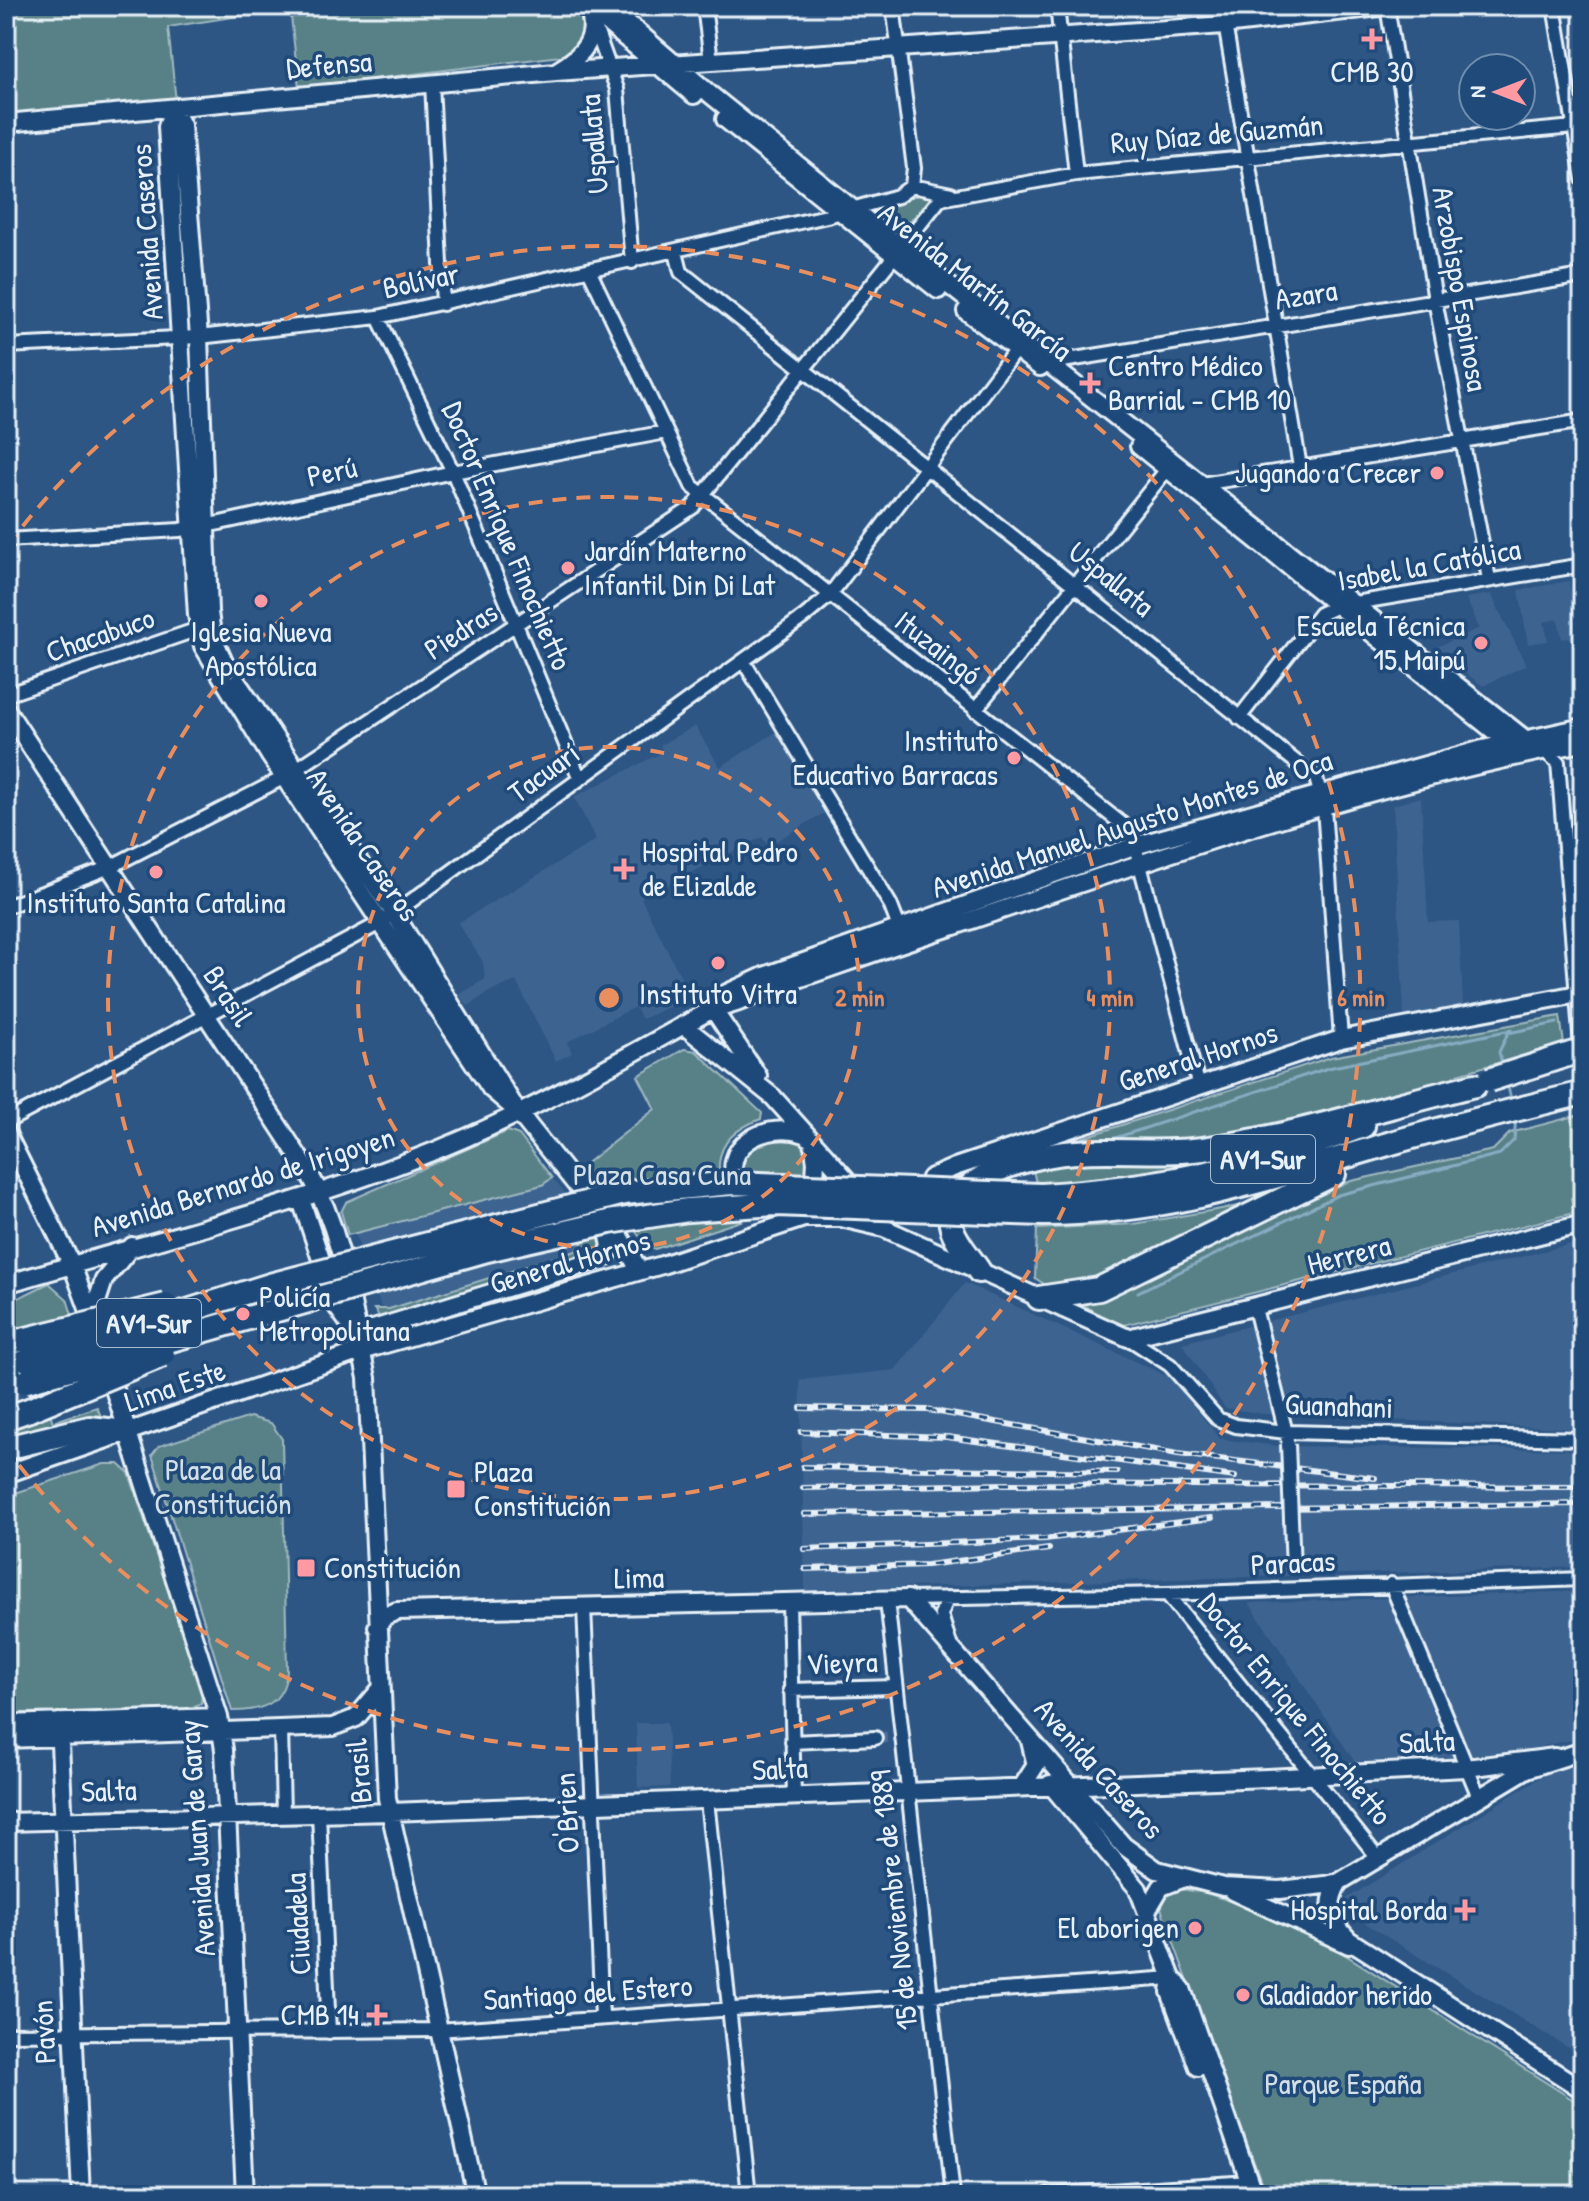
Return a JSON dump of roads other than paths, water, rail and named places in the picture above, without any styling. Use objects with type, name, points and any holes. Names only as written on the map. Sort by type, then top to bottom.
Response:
[{"type":"highway","name":"AV1-Sur","points":[[18,1380],[230,1326],[539,1237],[688,1210],[776,1204],[1042,1205],[1214,1173],[1330,1138],[1482,1082],[1583,1050]]},
{"type":"highway","points":[[979,1271],[951,1228],[956,1202],[964,1192],[999,1170],[1041,1156],[1202,1149],[1267,1138],[1482,1082]]},
{"type":"highway","name":"AV1-Sur","points":[[18,1380],[132,1312],[270,1285],[579,1203],[649,1190],[732,1183],[1139,1209],[1230,1192],[1455,1125],[1583,1093]]},
{"type":"highway","points":[[1039,1298],[1099,1289],[1293,1192],[1455,1125]]},
{"type":"highway","points":[[850,1183],[873,1200],[886,1203],[964,1192]]},
{"type":"highway","points":[[6,1418],[18,1380],[140,1365],[230,1326]]},
{"type":"highway","name":"AV1-Sur","points":[[6,1368],[18,1380]]},
{"type":"highway","points":[[6,1448],[89,1428],[127,1432]]},
{"type":"main road","name":"Avenida Martín García","points":[[588,6],[667,65],[844,209],[1171,464],[1345,604],[1494,731],[1525,739],[1543,750]]},
{"type":"main road","points":[[556,72],[583,52],[594,24],[588,6]]},
{"type":"main road","name":"Avenida Martín García","points":[[608,6],[667,65]]},
{"type":"main road","name":"Defensa","points":[[6,123],[556,72],[1224,25],[1388,6]]},
{"type":"main road","name":"Avenida Caseros","points":[[173,108],[167,127],[191,337],[203,646],[518,1112],[605,1221],[616,1229],[639,1270]]},
{"type":"main road","name":"Brasil","points":[[6,709],[320,1193],[355,1302],[367,1381],[379,1691],[391,1812],[476,2195]]},
{"type":"main road","name":"Avenida Manuel Augusto Montes de Oca","points":[[518,1112],[713,1009],[734,1006],[902,935],[1136,855],[1525,739],[1583,727]]},
{"type":"main road","name":"Avenida Manuel Augusto Montes de Oca","points":[[1323,800],[1583,743]]},
{"type":"main road","name":"General Hornos","points":[[930,1178],[955,1167],[1341,1039],[1580,994]]},
{"type":"main road","points":[[713,1009],[773,1097],[850,1183]]},
{"type":"main road","points":[[683,1025],[773,1097]]},
{"type":"main road","name":"Avenida Bernardo de Irigoyen","points":[[6,1284],[301,1200],[416,1158],[518,1112]]},
{"type":"main road","points":[[791,1129],[809,1137],[815,1183],[799,1220],[754,1206],[740,1192],[732,1167],[740,1147],[766,1131],[791,1129]]},
{"type":"main road","name":"Avenida Juan de Garay","points":[[6,1132],[72,1265],[92,1317],[220,1725],[245,2195]]},
{"type":"main road","name":"Brasil","points":[[301,1200],[337,1307],[359,1342]]},
{"type":"main road","name":"General Hornos","points":[[359,1342],[639,1270],[799,1220],[841,1218],[884,1228],[979,1271]]},
{"type":"main road","name":"General Hornos","points":[[359,1342],[601,1259],[610,1249],[605,1221]]},
{"type":"main road","name":"Herrera","points":[[1128,1338],[1583,1224]]},
{"type":"main road","points":[[92,1317],[104,1280],[132,1246]]},
{"type":"main road","points":[[979,1271],[1128,1338]]},
{"type":"main road","name":"Lima Este","points":[[6,1474],[127,1432],[359,1342]]},
{"type":"main road","name":"Avenida Caseros","points":[[908,1599],[1137,1857],[1182,1879]]},
{"type":"main road","name":"Lima","points":[[377,1627],[385,1616],[397,1611],[908,1599]]},
{"type":"main road","points":[[6,1739],[59,1730],[220,1725],[281,1729],[345,1724],[356,1718],[379,1691]]},
{"type":"main road","points":[[1012,1713],[1035,1757],[1034,1769],[1023,1785]]},
{"type":"main road","points":[[6,1724],[59,1730]]},
{"type":"main road","name":"Pavón","points":[[59,1730],[81,2195]]},
{"type":"main road","points":[[1182,1879],[1223,1887],[1290,1890],[1339,1882],[1479,1797],[1555,1757],[1583,1751]]},
{"type":"main road","name":"Salta","points":[[6,1822],[391,1812],[1314,1775],[1466,1768],[1555,1757]]},
{"type":"main road","name":"Avenida Caseros","points":[[1050,1784],[1133,1882],[1148,1909],[1172,1978],[1182,1989],[1246,2189]]},
{"type":"main road","name":"Avenida Caseros","points":[[1148,1909],[1161,1887],[1182,1879]]},
{"type":"main road","points":[[1339,1882],[1330,1904],[1334,1922],[1368,1954]]},
{"type":"main road","points":[[1223,1887],[1368,1954],[1583,2090]]},
{"type":"street","points":[[704,6],[711,61]]},
{"type":"street","points":[[893,6],[914,168],[912,186]]},
{"type":"street","points":[[1057,6],[1076,174]]},
{"type":"street","points":[[1222,6],[1300,467]]},
{"type":"street","name":"Arzobispo Espinosa","points":[[1388,6],[1407,144],[1489,579]]},
{"type":"street","points":[[1554,6],[1583,179]]},
{"type":"street","name":"Uspallata","points":[[594,24],[617,89],[632,262]]},
{"type":"street","points":[[432,83],[443,304]]},
{"type":"street","name":"Ruy Díaz de Guzmán","points":[[896,250],[935,203],[958,195],[1076,174],[1574,127]]},
{"type":"street","points":[[844,209],[898,196],[912,186],[958,195]]},
{"type":"street","name":"Bolívar","points":[[6,346],[191,337],[378,317],[590,272],[844,209]]},
{"type":"street","name":"Piedras","points":[[6,907],[110,867],[289,774],[515,627],[704,497],[896,250]]},
{"type":"street","name":"Uspallata","points":[[676,252],[681,272],[1077,584],[1316,778],[1323,800]]},
{"type":"street","name":"Ituzaingó","points":[[590,272],[692,486],[1131,831],[1199,1087]]},
{"type":"street","name":"Azara","points":[[1044,364],[1583,276]]},
{"type":"street","points":[[429,307],[437,302],[443,290]]},
{"type":"street","name":"Doctor Enrique Finochietto","points":[[378,317],[453,472],[580,779]]},
{"type":"street","name":"Tacuarí","points":[[6,1122],[388,917],[744,662],[829,596],[1020,345]]},
{"type":"street","points":[[1197,485],[1583,421]]},
{"type":"street","name":"Perú","points":[[6,540],[199,527],[453,472],[666,432]]},
{"type":"street","points":[[975,710],[1171,464]]},
{"type":"street","name":"Isabel la Católica","points":[[1239,718],[1320,614],[1345,604],[1583,565]]},
{"type":"street","name":"Chacabuco","points":[[6,695],[204,627]]},
{"type":"street","points":[[744,662],[890,904],[902,935]]},
{"type":"street","points":[[1543,750],[1558,762],[1580,994],[1583,1070]]},
{"type":"street","points":[[1323,800],[1341,1039]]},
{"type":"street","points":[[1255,1308],[1287,1438],[1294,1589]]},
{"type":"street","name":"Guanahani","points":[[1128,1338],[1170,1365],[1218,1419],[1287,1438],[1583,1439]]},
{"type":"street","name":"Paracas","points":[[908,1599],[1167,1594],[1583,1579]]},
{"type":"street","points":[[1391,1584],[1479,1797]]},
{"type":"street","name":"Doctor Enrique Finochietto","points":[[1167,1594],[1379,1859]]},
{"type":"street","name":"Avenida Caseros","points":[[947,1598],[942,1622],[953,1648]]},
{"type":"street","name":"15 de Noviembre de 1889","points":[[887,1600],[898,1737],[908,1791],[953,2195]]},
{"type":"street","points":[[789,1602],[794,1796]]},
{"type":"street","name":"O'Brien","points":[[584,1607],[602,2017]]},
{"type":"street","name":"Vieyra","points":[[790,1690],[895,1687]]},
{"type":"street","points":[[281,1729],[283,1815]]},
{"type":"street","points":[[792,1742],[875,1738]]},
{"type":"street","points":[[707,1800],[749,2195]]},
{"type":"street","name":"Ciudadela","points":[[319,1814],[329,2032]]},
{"type":"street","name":"Santiago del Estero","points":[[6,2034],[438,2030],[729,2008],[931,1998],[1172,1978]]},
{"type":"street","points":[[1047,2195],[1246,2189]]},
{"type":"waterway","points":[[1503,1068],[1499,1052],[1508,1033],[1557,1023]]},
{"type":"waterway","points":[[1106,1141],[1328,1068],[1511,1030]]},
{"type":"waterway","points":[[1507,1083],[1512,1103]]},
{"type":"waterway","points":[[1138,1292],[1338,1195],[1500,1154],[1514,1140],[1516,1118]]},
{"type":"tunnel","points":[[875,1738],[894,1737]]},
{"type":"railway","points":[[801,1408],[928,1410],[1178,1454],[1375,1478]]},
{"type":"railway","points":[[801,1432],[947,1437],[1235,1477]]},
{"type":"railway","points":[[803,1467],[1117,1472]]},
{"type":"railway","points":[[803,1488],[1005,1484],[1583,1487]]},
{"type":"railway","points":[[804,1514],[1583,1504]]},
{"type":"railway","points":[[804,1549],[1045,1539],[1212,1518]]},
{"type":"railway","points":[[805,1569],[927,1565],[1049,1549]]},
{"type":"place","name":"CMB 30","points":[[1372,39]]},
{"type":"place","name":"Centro Médico Barrial - CMB 10","points":[[1090,383]]},
{"type":"place","name":"Jugando a Crecer","points":[[1437,473]]},
{"type":"place","name":"Jardín Materno Infantil Din Di Lat","points":[[568,568]]},
{"type":"place","name":"Iglesia Nueva Apostólica","points":[[261,601]]},
{"type":"place","name":"Escuela Técnica 15 Maipú","points":[[1481,643]]},
{"type":"place","name":"Instituto Educativo Barracas","points":[[1014,758]]},
{"type":"place","name":"Hospital Pedro de Elizalde","points":[[624,869]]},
{"type":"place","name":"Instituto Santa Catalina","points":[[156,872]]},
{"type":"place","name":"Instituto Vitra","points":[[718,963]]},
{"type":"place","name":"Policía Metropolitana","points":[[243,1314]]},
{"type":"place","name":"Plaza Constitución","points":[[456,1489]]},
{"type":"place","name":"Constitución","points":[[306,1568]]},
{"type":"place","name":"Hospital Borda","points":[[1465,1910]]},
{"type":"place","name":"El aborigen","points":[[1195,1928]]},
{"type":"place","name":"Gladiador herido","points":[[1243,1995]]},
{"type":"place","name":"CMB 14","points":[[377,2015]]},
{"type":"park label","name":"Plaza Casa Cuna","points":[[662,1175]]},
{"type":"park label","name":"Plaza de la Constitución","points":[[223,1487]]},
{"type":"park label","name":"Parque España","points":[[1343,2084]]}]
